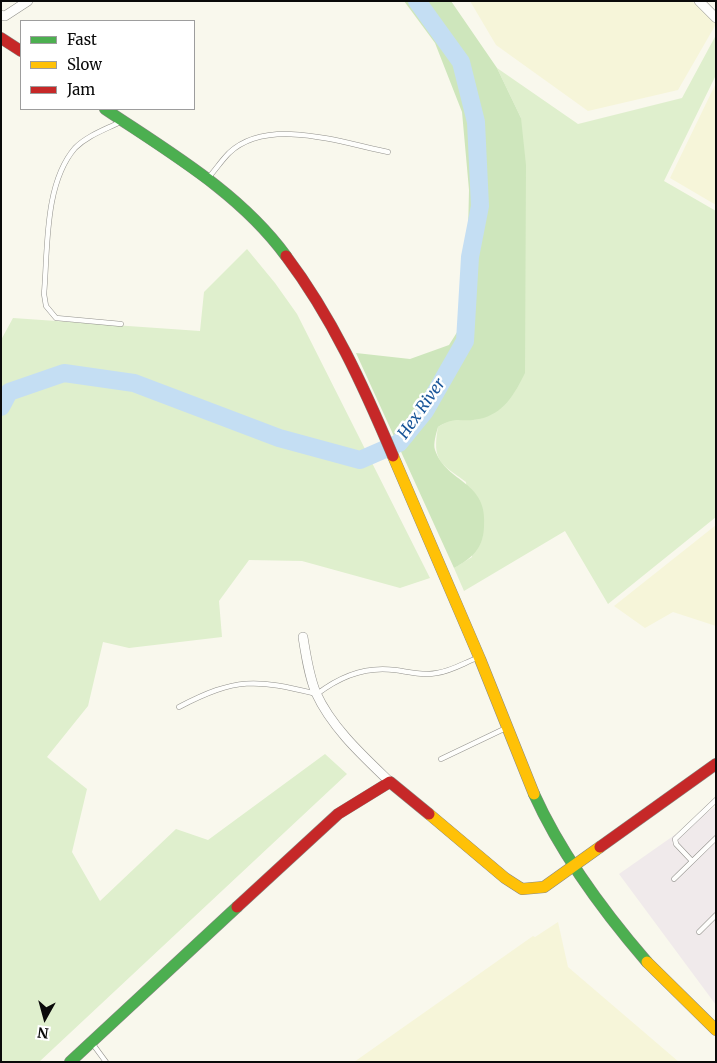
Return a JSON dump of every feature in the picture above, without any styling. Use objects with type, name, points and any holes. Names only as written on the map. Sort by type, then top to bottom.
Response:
[{"type":"main road","points":[[1,38],[20,50]]},
{"type":"main road","points":[[106,110],[206,180],[264,229],[301,276],[335,328],[373,408],[479,657],[532,790],[574,867],[614,924],[641,956],[716,1030]]},
{"type":"main road","points":[[70,1062],[338,814],[390,782],[498,872],[522,888],[544,886],[574,867],[716,764]]},
{"type":"street","points":[[1,15],[5,16],[13,12],[28,1]]},
{"type":"street","points":[[699,1],[716,18]]},
{"type":"street","points":[[303,637],[310,674],[317,694],[344,735],[390,782]]},
{"type":"lane","points":[[121,324],[56,318],[46,306],[44,294],[52,197],[63,167],[77,147],[90,136],[122,121]]},
{"type":"lane","points":[[206,180],[229,153],[241,145],[277,133],[295,133],[388,152]]},
{"type":"lane","points":[[179,707],[210,691],[231,685],[252,682],[272,684],[317,694],[333,682],[349,675],[380,669],[438,674],[479,657]]},
{"type":"lane","points":[[441,759],[507,728]]},
{"type":"lane","points":[[692,861],[676,844],[675,839],[716,800]]},
{"type":"lane","points":[[674,880],[716,838]]},
{"type":"lane","points":[[699,932],[716,916]]},
{"type":"lane","points":[[91,1042],[106,1062]]},
{"type":"shaded area","points":[[716,806],[716,1005],[619,874]]},
{"type":"green space","points":[[404,1],[451,1],[497,68],[521,118],[526,165],[525,373],[513,395],[502,408],[479,419],[454,420],[444,423],[438,427],[435,439],[435,450],[441,461],[448,470],[473,491],[480,500],[484,512],[483,535],[479,547],[471,556],[454,568],[356,353],[410,359],[449,345],[466,318],[469,190],[462,112],[435,43]]},
{"type":"green space","points":[[470,1],[692,1],[716,24],[678,90],[588,111],[496,45]]},
{"type":"green space","points":[[716,35],[716,75],[664,181],[716,211],[716,517],[608,604],[565,531],[464,591],[454,568],[472,557],[466,482],[440,460],[437,454],[436,438],[438,427],[450,420],[479,419],[521,118],[497,68],[578,124],[682,98]]},
{"type":"green space","points":[[716,83],[716,205],[670,178]]},
{"type":"green space","points":[[247,249],[297,314],[430,578],[400,588],[302,561],[249,560],[219,601],[222,637],[129,648],[103,642],[88,706],[47,757],[87,789],[72,852],[100,901],[176,829],[208,840],[325,754],[347,774],[39,1062],[1,1062],[1,340],[13,318],[200,331],[204,292]]},
{"type":"green space","points":[[716,525],[716,626],[673,612],[645,628],[614,606]]},
{"type":"green space","points":[[558,922],[568,967],[679,1062],[354,1062],[533,936],[535,937]]},
{"type":"waterway","name":"Hex River","points":[[1,407],[9,392],[64,373],[134,383],[279,438],[360,460],[399,443],[425,411],[465,341],[470,257],[480,206],[476,122],[461,62],[417,1]]},
{"type":"traffic: fast","points":[[106,110],[178,158],[225,193],[268,233],[286,256]]},
{"type":"traffic: fast","points":[[534,794],[557,839],[584,882],[647,962]]},
{"type":"traffic: fast","points":[[70,1062],[237,907]]},
{"type":"traffic: slow","points":[[393,456],[480,659],[534,794]]},
{"type":"traffic: slow","points":[[429,814],[505,878],[522,889],[544,887],[600,847]]},
{"type":"traffic: slow","points":[[647,962],[716,1030]]},
{"type":"traffic: jam","points":[[1,38],[20,50]]},
{"type":"traffic: jam","points":[[286,256],[303,279],[346,352],[393,456]]},
{"type":"traffic: jam","points":[[600,847],[716,764]]},
{"type":"traffic: jam","points":[[237,907],[338,814],[390,782],[429,814]]}]
